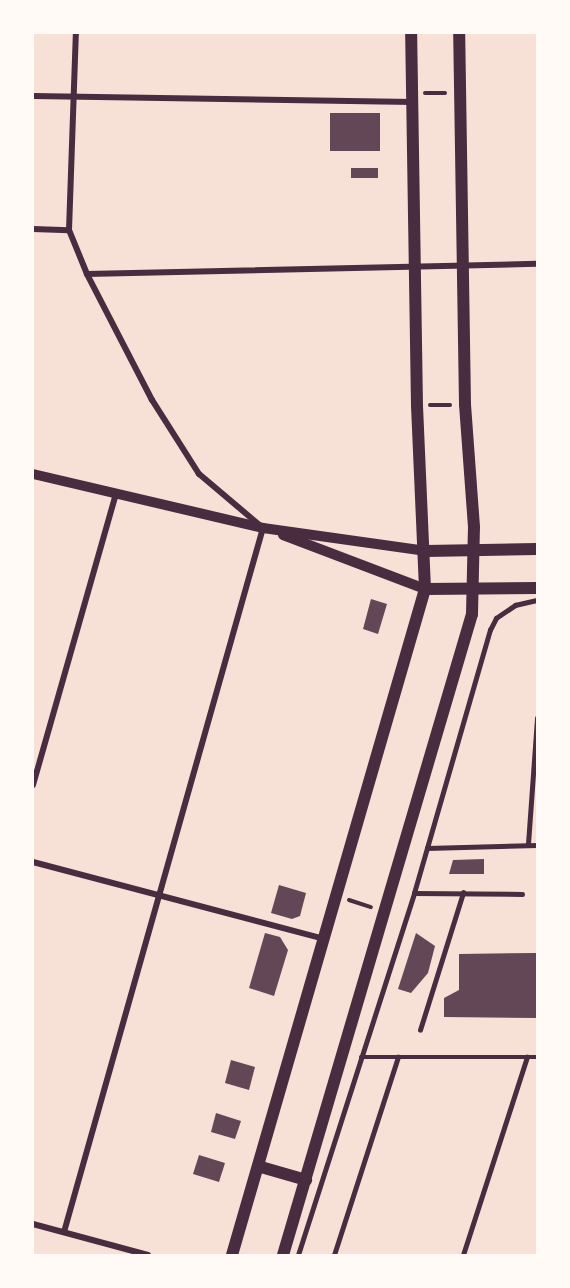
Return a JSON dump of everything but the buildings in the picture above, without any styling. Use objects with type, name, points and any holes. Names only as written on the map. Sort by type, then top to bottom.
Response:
[{"type":"main road","points":[[232,1255],[261,1167],[425,589],[426,550],[417,406],[411,33]]},
{"type":"main road","points":[[283,1255],[465,637],[474,589],[465,404],[459,33]]},
{"type":"main road","points":[[426,550],[537,549]]},
{"type":"main road","points":[[425,589],[537,588]]},
{"type":"main road","points":[[261,1167],[306,1180]]},
{"type":"street","points":[[75,33],[69,230],[87,274],[152,400],[199,474],[263,528],[425,589]]},
{"type":"street","points":[[33,96],[412,98]]},
{"type":"street","points":[[33,229],[69,230]]},
{"type":"street","points":[[87,274],[537,264]]},
{"type":"street","points":[[33,474],[263,528],[426,550]]},
{"type":"street","points":[[33,785],[117,493]]},
{"type":"street","points":[[64,1233],[263,528]]},
{"type":"street","points":[[33,862],[325,939]]},
{"type":"street","points":[[33,1224],[148,1255]]},
{"type":"lane","points":[[298,1255],[414,892],[489,630],[496,618],[515,605],[537,600]]},
{"type":"lane","points":[[528,844],[537,718]]},
{"type":"lane","points":[[427,848],[537,845]]},
{"type":"lane","points":[[414,892],[522,894]]},
{"type":"lane","points":[[420,1030],[463,893]]},
{"type":"lane","points":[[361,1057],[537,1057]]},
{"type":"lane","points":[[334,1255],[398,1057]]},
{"type":"lane","points":[[463,1255],[527,1057]]},
{"type":"path","points":[[412,98],[460,93]]},
{"type":"path","points":[[417,406],[465,404]]}]
